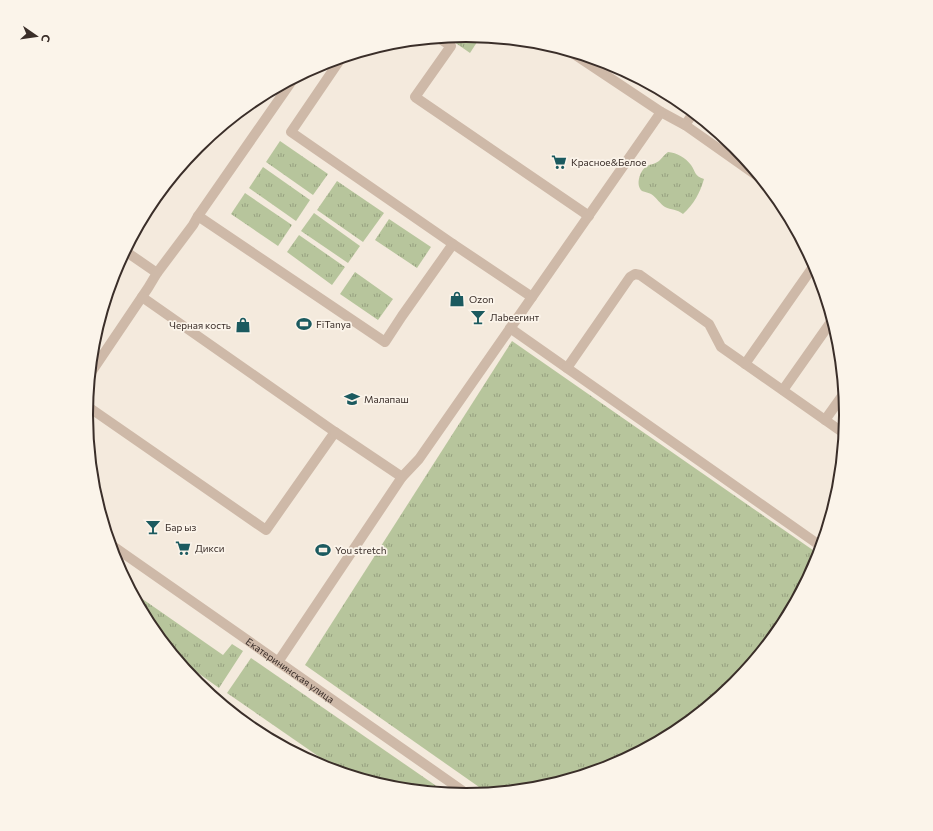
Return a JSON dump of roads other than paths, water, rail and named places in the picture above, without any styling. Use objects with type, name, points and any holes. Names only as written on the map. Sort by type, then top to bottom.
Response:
[{"type":"street","points":[[446,43],[450,46],[415,97],[589,216]]},
{"type":"street","points":[[587,62],[661,112],[685,125],[746,168]]},
{"type":"street","points":[[336,66],[291,132],[532,297]]},
{"type":"street","points":[[96,364],[157,273],[193,225],[287,88]]},
{"type":"street","points":[[278,662],[402,477],[419,459],[661,112]]},
{"type":"street","points":[[685,125],[691,117]]},
{"type":"street","points":[[198,216],[385,342],[453,244]]},
{"type":"street","points":[[130,254],[157,273]]},
{"type":"street","points":[[745,364],[811,270]]},
{"type":"street","points":[[567,368],[630,277],[634,274],[640,275],[709,324],[720,347],[839,430]]},
{"type":"street","points":[[142,297],[402,477]]},
{"type":"street","points":[[783,390],[829,325]]},
{"type":"street","points":[[510,328],[817,544]]},
{"type":"street","points":[[825,420],[839,400]]},
{"type":"street","points":[[93,410],[266,530],[335,432]]},
{"type":"street","name":"Екатерининская улица","points":[[118,550],[460,789]]},
{"type":"place","name":"Красное&Белое","points":[[559,162]]},
{"type":"place","name":"Ozon","points":[[457,299]]},
{"type":"place","name":"Лаbeerинт","points":[[478,317]]},
{"type":"place","name":"FiTanya","points":[[304,324]]},
{"type":"place","name":"Черная кость","points":[[243,325]]},
{"type":"place","name":"Малапаш","points":[[352,399]]},
{"type":"place","name":"Бар ыз","points":[[153,527]]},
{"type":"place","name":"Дикси","points":[[183,548]]},
{"type":"place","name":"You stretch","points":[[323,550]]}]
